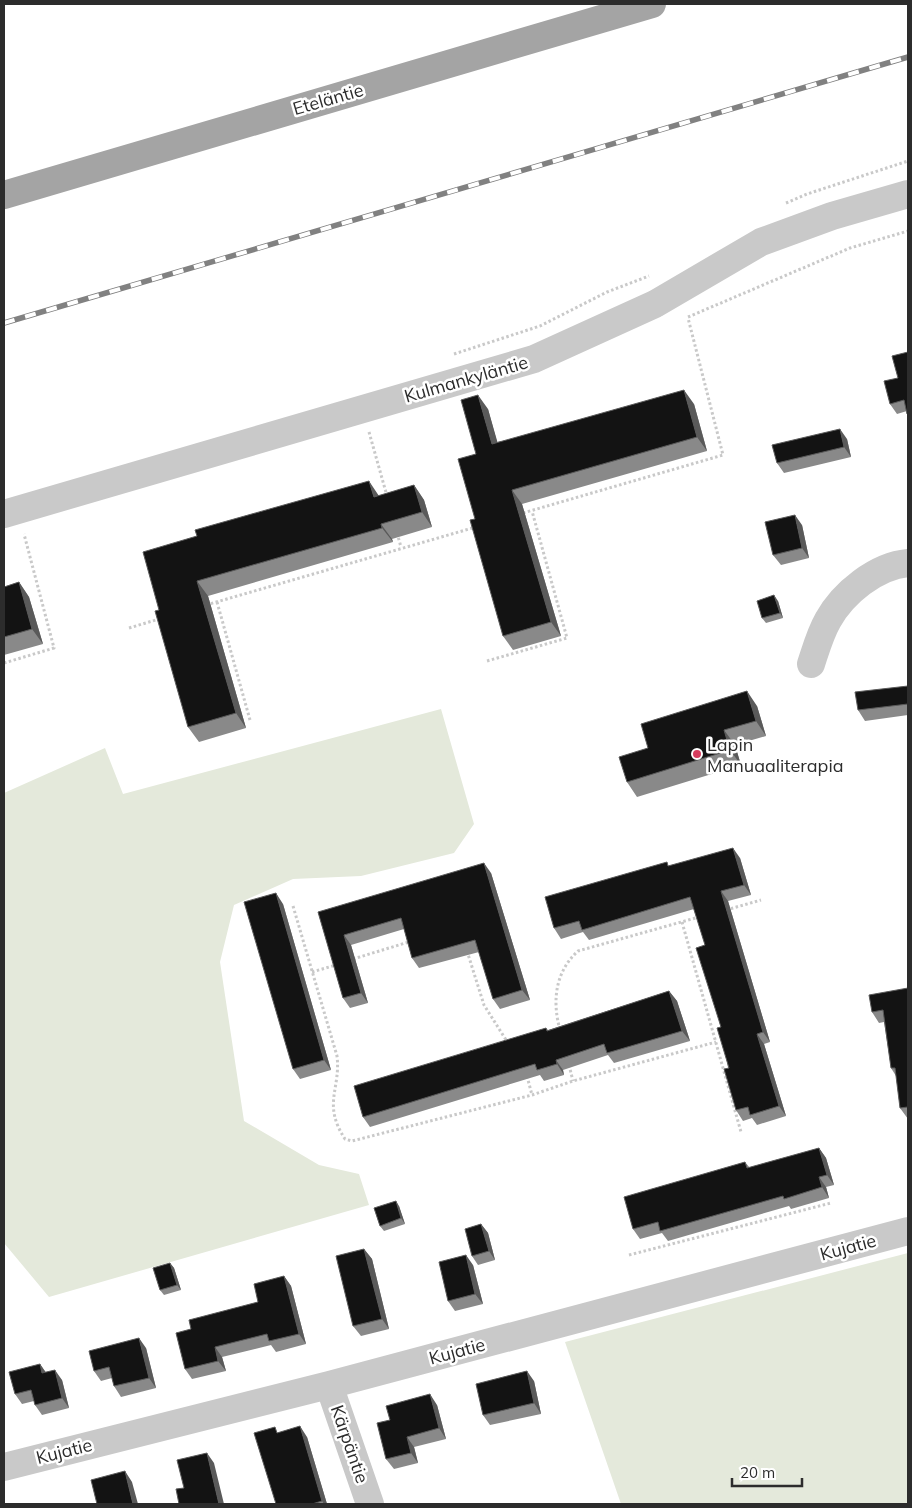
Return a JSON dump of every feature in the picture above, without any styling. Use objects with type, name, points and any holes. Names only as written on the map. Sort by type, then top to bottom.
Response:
[{"type":"main road","name":"Eteläntie","points":[[4,195],[652,4]]},
{"type":"street","name":"Kulmankyläntie","points":[[11,512],[534,359],[654,304],[761,242],[832,216],[908,194]]},
{"type":"street","points":[[811,664],[826,622],[844,598],[888,568],[908,563]]},
{"type":"street","name":"Kujatie","points":[[4,1466],[330,1384],[908,1231]]},
{"type":"street","name":"Kärpäntie","points":[[330,1384],[370,1504]]},
{"type":"path","points":[[780,206],[807,194],[908,161]]},
{"type":"path","points":[[654,304],[664,318],[688,318],[840,252],[908,231]]},
{"type":"path","points":[[447,356],[540,326],[607,292],[657,273]]},
{"type":"path","points":[[514,516],[723,455],[688,318]]},
{"type":"path","points":[[362,409],[388,501]]},
{"type":"path","points":[[488,661],[568,638],[532,511]]},
{"type":"path","points":[[4,663],[54,648],[11,512]]},
{"type":"path","points":[[199,607],[478,526]]},
{"type":"path","points":[[396,529],[401,547]]},
{"type":"path","points":[[216,602],[250,720]]},
{"type":"path","points":[[129,628],[164,617]]},
{"type":"path","points":[[717,912],[761,900]]},
{"type":"path","points":[[293,906],[337,1056],[339,1066],[332,1101],[338,1129],[345,1139],[352,1142],[532,1095],[573,1081],[716,1042]]},
{"type":"path","points":[[562,1038],[555,1013],[557,986],[567,962],[578,951],[708,915]]},
{"type":"path","points":[[682,922],[741,1132]]},
{"type":"path","points":[[349,961],[414,940]]},
{"type":"path","points":[[466,945],[484,1005],[514,1051]]},
{"type":"path","points":[[312,972],[340,964]]},
{"type":"path","points":[[566,1056],[573,1081]]},
{"type":"path","points":[[526,1073],[532,1095]]},
{"type":"path","points":[[629,1255],[831,1203]]},
{"type":"shaded area","points":[[441,709],[474,824],[454,853],[361,876],[293,879],[234,905],[220,962],[244,1121],[319,1165],[359,1174],[369,1205],[49,1297],[4,1243],[4,793],[105,748],[123,794]]},
{"type":"shaded area","points":[[908,1253],[908,1504],[621,1504],[565,1342]]},
{"type":"building","points":[[908,352],[907,414],[904,400],[890,404],[884,381],[898,378],[892,356]]},
{"type":"building","points":[[684,390],[697,437],[512,490],[551,622],[503,636],[470,520],[475,519],[458,459],[476,454],[461,400],[478,395],[492,444]]},
{"type":"building","points":[[840,429],[844,447],[777,463],[772,445]]},
{"type":"building","points":[[369,481],[374,497],[414,485],[422,512],[381,524],[382,528],[197,581],[236,713],[188,727],[155,611],[159,610],[143,552],[197,536],[195,530]]},
{"type":"building","points":[[795,515],[802,548],[773,555],[765,522]]},
{"type":"building","points":[[19,582],[32,629],[4,637],[4,587]]},
{"type":"building","points":[[774,595],[780,613],[762,618],[757,601]]},
{"type":"building","points":[[908,686],[908,704],[858,710],[855,692]]},
{"type":"building","points":[[747,691],[756,721],[724,730],[730,750],[627,782],[619,757],[648,748],[641,724]]},
{"type":"building","points":[[733,848],[744,885],[721,891],[763,1032],[757,1034],[779,1106],[750,1115],[748,1107],[736,1110],[724,1069],[729,1068],[717,1028],[721,1027],[696,948],[705,945],[690,897],[582,930],[579,921],[554,928],[545,897],[667,862],[668,866]]},
{"type":"building","points":[[484,863],[522,990],[493,999],[475,940],[412,958],[401,918],[344,935],[361,993],[343,998],[318,912]]},
{"type":"building","points":[[276,893],[324,1060],[293,1069],[244,902]]},
{"type":"building","points":[[908,988],[908,1107],[900,1108],[895,1068],[891,1068],[883,1010],[872,1012],[869,995]]},
{"type":"building","points":[[669,991],[682,1031],[607,1053],[604,1044],[556,1060],[557,1064],[537,1070],[535,1064],[363,1117],[354,1086],[546,1028],[547,1031]]},
{"type":"building","points":[[819,1148],[827,1175],[819,1177],[822,1187],[784,1199],[783,1196],[660,1231],[658,1222],[633,1229],[624,1197],[745,1162],[747,1168]]},
{"type":"building","points":[[396,1201],[401,1218],[380,1226],[374,1208]]},
{"type":"building","points":[[481,1224],[489,1251],[472,1256],[465,1229]]},
{"type":"building","points":[[364,1249],[382,1319],[353,1326],[336,1256]]},
{"type":"building","points":[[466,1255],[475,1294],[448,1301],[439,1262]]},
{"type":"building","points":[[170,1263],[177,1285],[160,1290],[153,1268]]},
{"type":"building","points":[[284,1276],[299,1334],[269,1341],[267,1334],[215,1347],[218,1361],[185,1369],[176,1333],[191,1329],[189,1320],[258,1302],[254,1284]]},
{"type":"building","points":[[139,1338],[149,1378],[114,1386],[109,1367],[94,1371],[89,1351]]},
{"type":"building","points":[[40,1364],[42,1373],[55,1370],[62,1398],[35,1405],[31,1390],[15,1394],[9,1372]]},
{"type":"building","points":[[527,1371],[534,1403],[483,1415],[476,1384]]},
{"type":"building","points":[[430,1394],[439,1428],[407,1437],[411,1453],[386,1459],[377,1423],[390,1420],[386,1406]]},
{"type":"building","points":[[300,1426],[322,1501],[312,1504],[276,1504],[254,1433],[275,1427],[277,1433]]},
{"type":"building","points":[[207,1453],[219,1504],[179,1504],[176,1489],[184,1488],[177,1460]]},
{"type":"building","points":[[125,1471],[133,1504],[97,1504],[91,1480]]},
{"type":"railway","points":[[4,323],[908,57]]},
{"type":"place","name":"Lapin Manuaaliterapia","points":[[697,754]]}]
